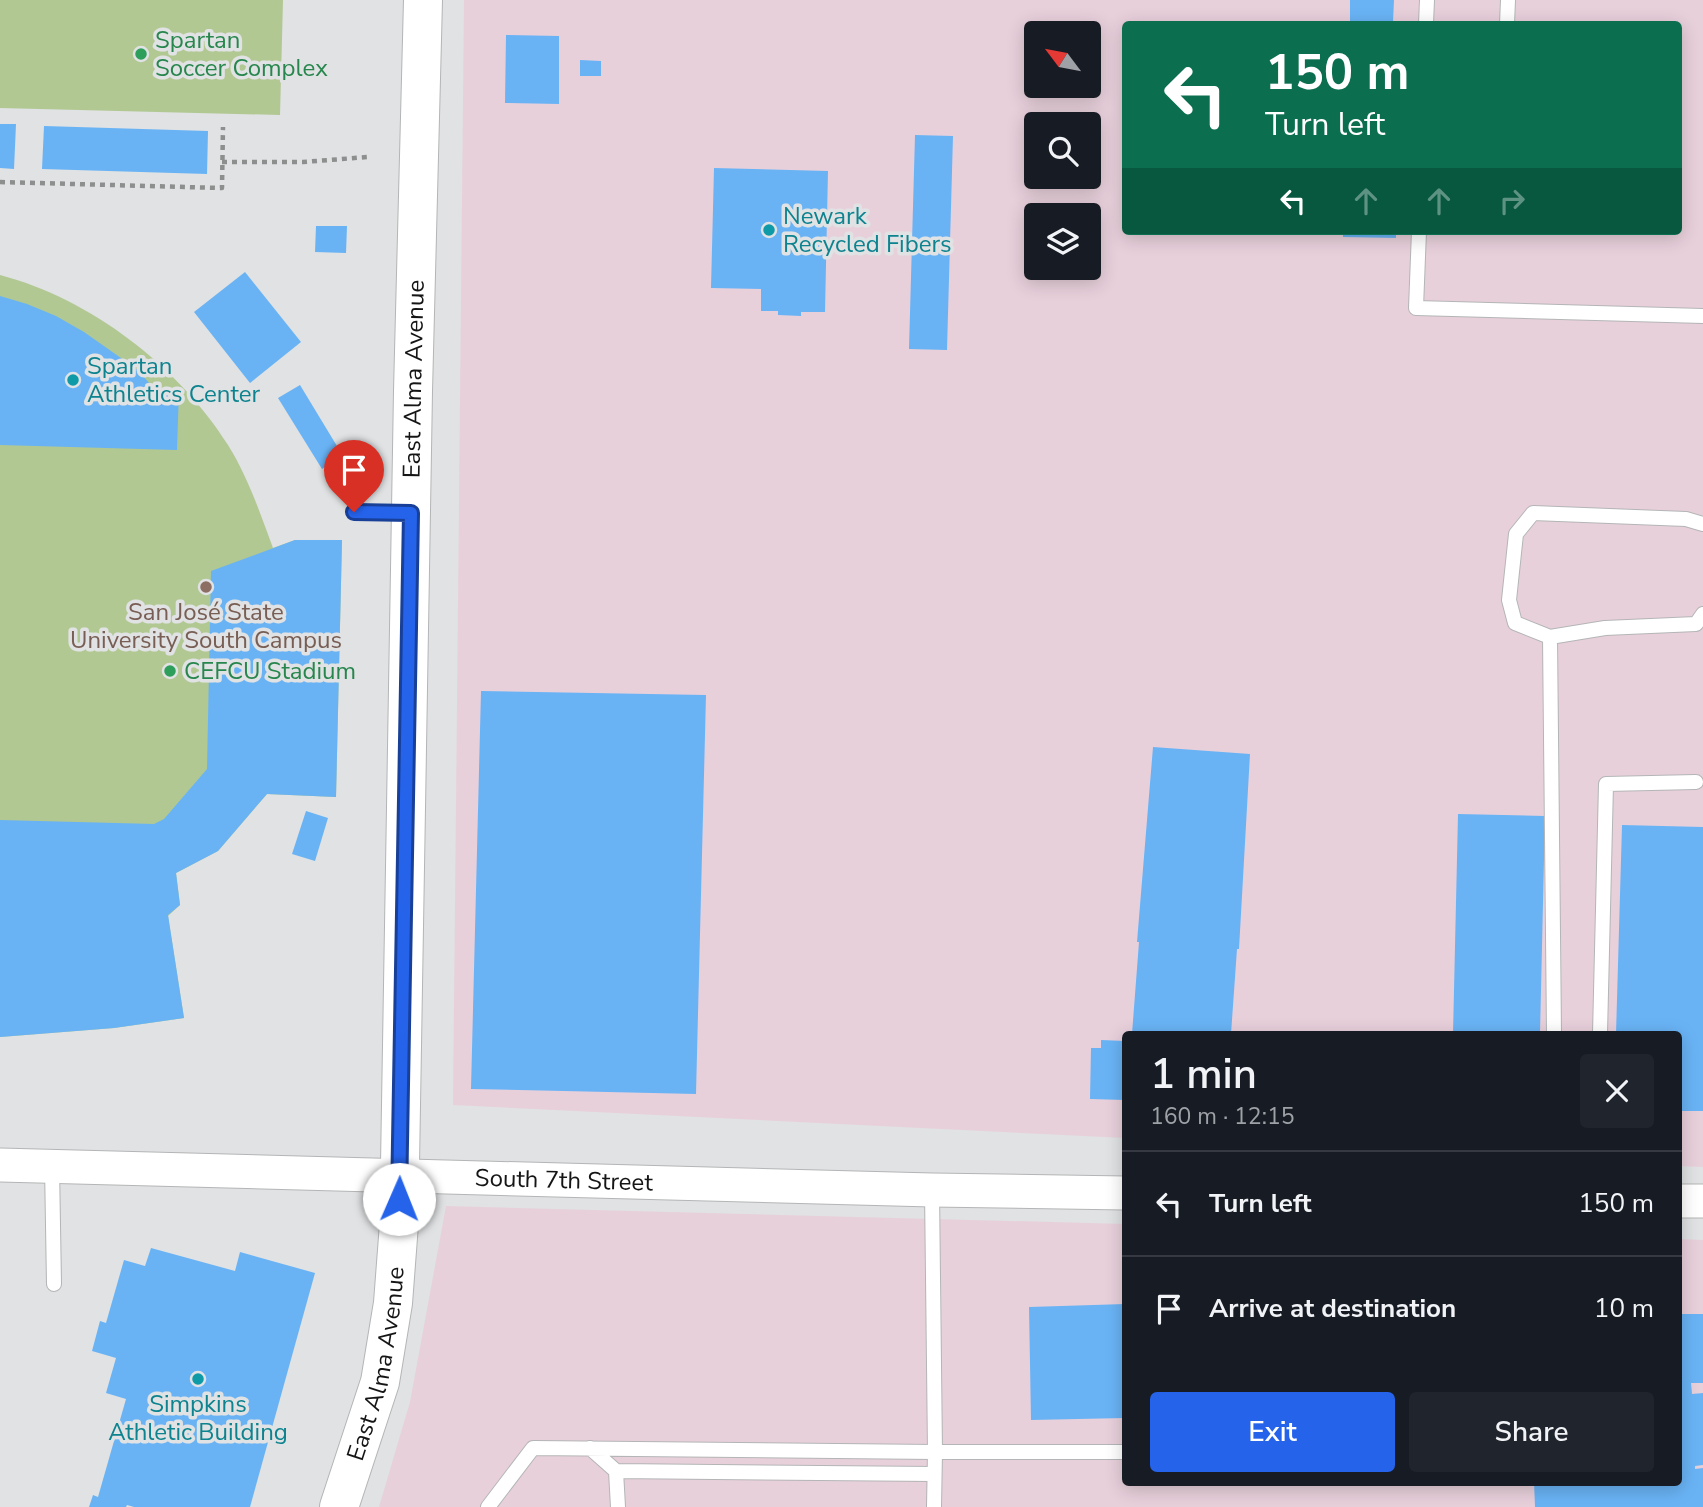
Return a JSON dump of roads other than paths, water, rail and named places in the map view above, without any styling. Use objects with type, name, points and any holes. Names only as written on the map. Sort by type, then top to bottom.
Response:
[{"type":"main road","name":"East Alma Avenue","points":[[339,1507],[380,1382],[393,1303],[399,1224],[423,0]]},
{"type":"street","name":"South 7th Street","points":[[0,1165],[932,1190],[1122,1192]]},
{"type":"street","points":[[1682,1201],[1703,1201]]},
{"type":"lane","points":[[1426,21],[1427,0]]},
{"type":"lane","points":[[1507,21],[1508,0]]},
{"type":"lane","points":[[1419,235],[1416,308],[1703,316]]},
{"type":"lane","points":[[354,512],[411,513]]},
{"type":"lane","points":[[1703,524],[1686,519],[1533,513],[1516,534],[1509,600],[1515,624],[1550,637],[1605,628],[1696,624],[1703,614]]},
{"type":"lane","points":[[1550,637],[1554,1031]]},
{"type":"lane","points":[[1600,1031],[1606,784],[1696,782]]},
{"type":"lane","points":[[52,1166],[54,1284]]},
{"type":"lane","points":[[932,1190],[934,1507]]},
{"type":"lane","points":[[488,1507],[533,1448],[1122,1452]]},
{"type":"lane","points":[[590,1448],[616,1471],[934,1474]]},
{"type":"lane","points":[[616,1471],[618,1507]]},
{"type":"place","name":"Spartan Soccer Complex","points":[[141,54]]},
{"type":"place","name":"Newark Recycled Fibers","points":[[769,230]]},
{"type":"place","name":"Spartan Athletics Center","points":[[73,380]]},
{"type":"place","name":"San José State University South Campus","points":[[206,587]]},
{"type":"place","name":"CEFCU Stadium","points":[[170,671]]},
{"type":"place","name":"Simpkins Athletic Building","points":[[198,1379]]}]
